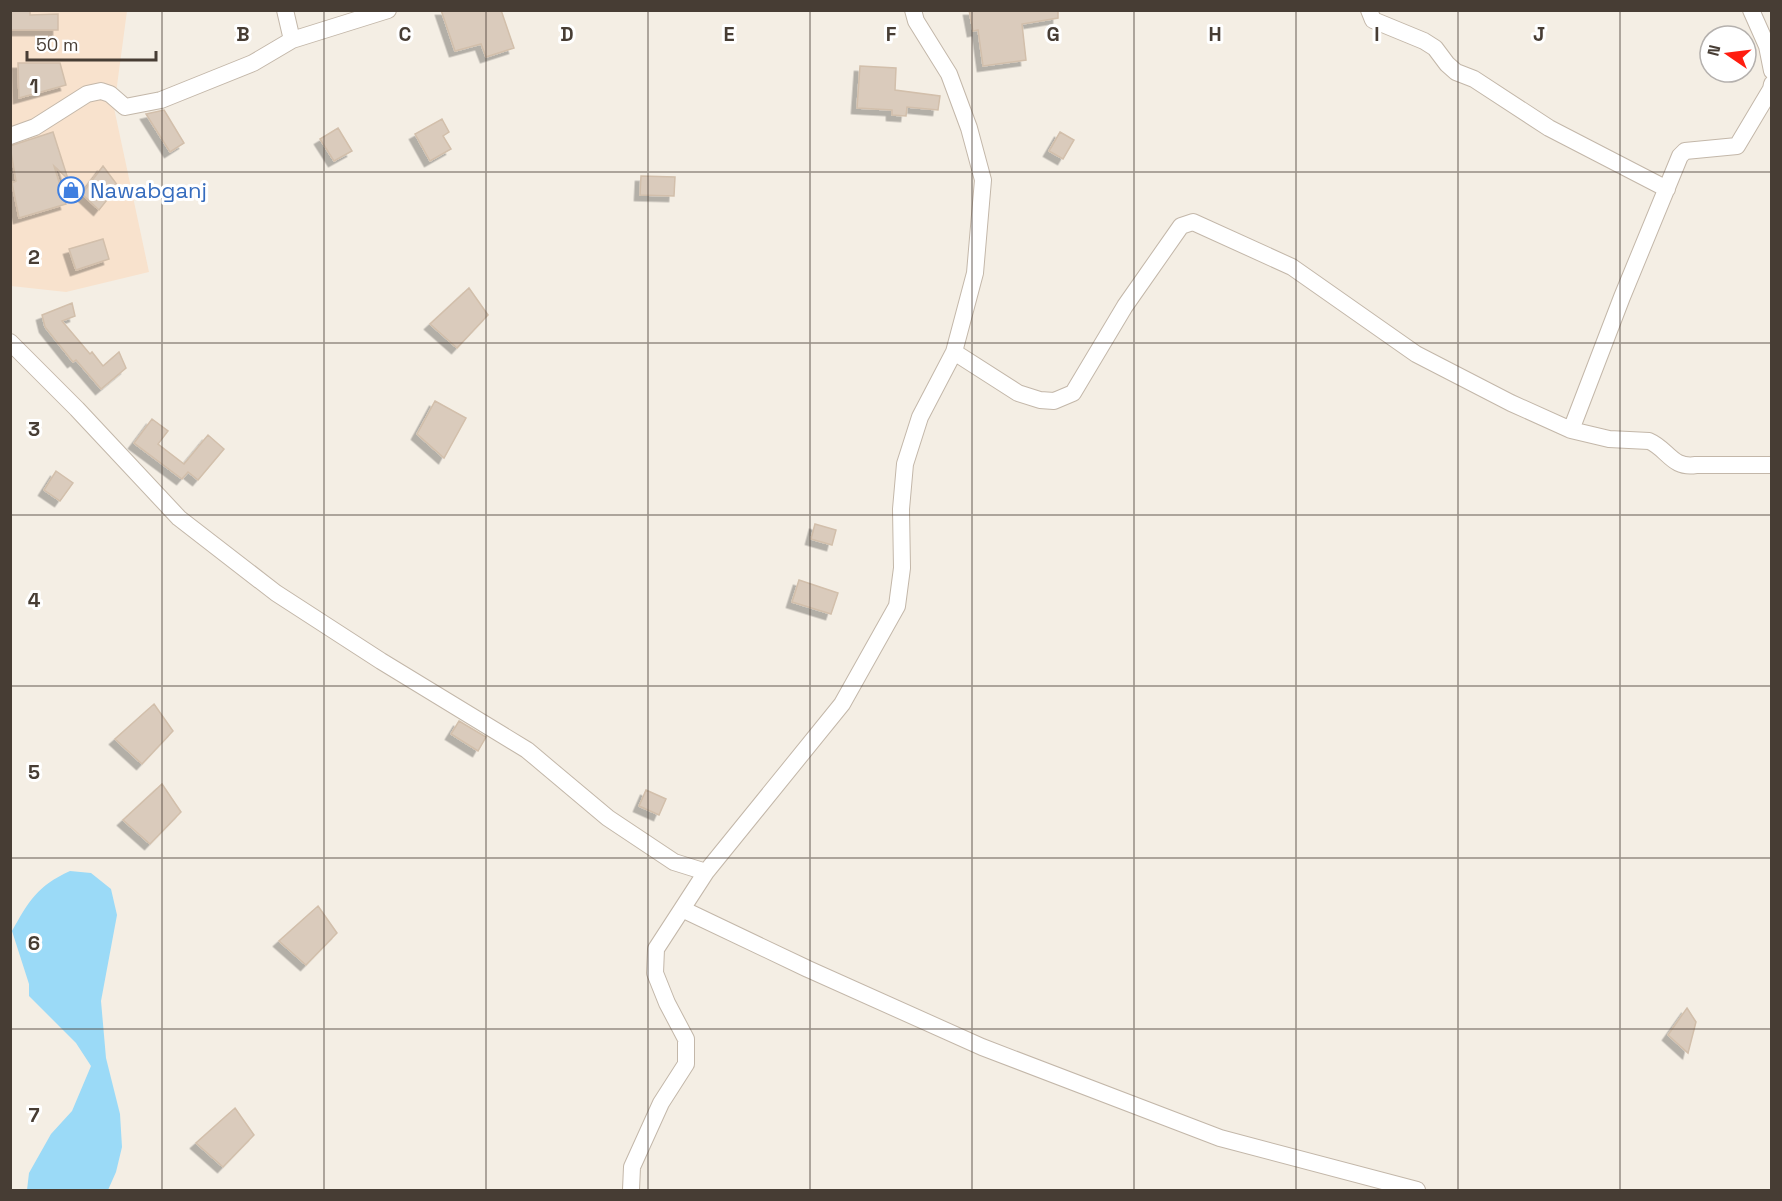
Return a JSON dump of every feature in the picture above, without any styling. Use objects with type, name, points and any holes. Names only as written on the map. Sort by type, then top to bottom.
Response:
[{"type":"street","points":[[285,10],[292,40]]},
{"type":"street","points":[[10,136],[34,127],[87,94],[101,92],[110,94],[125,107],[161,100],[253,63],[292,40],[388,10]]},
{"type":"street","points":[[631,1191],[632,1167],[661,1103],[686,1064],[686,1039],[667,1003],[655,973],[656,949],[706,872],[842,704],[897,606],[902,568],[901,508],[905,464],[920,417],[954,352],[975,273],[983,180],[969,128],[949,74],[916,21],[913,10]]},
{"type":"street","points":[[1369,10],[1373,20],[1424,41],[1435,48],[1456,72],[1474,80],[1549,128],[1667,189]]},
{"type":"street","points":[[1751,10],[1767,46],[1772,70]]},
{"type":"street","points":[[1571,430],[1680,156],[1685,151],[1737,146],[1772,84]]},
{"type":"street","points":[[954,352],[1018,393],[1040,400],[1054,400],[1073,393],[1125,306],[1168,243],[1181,226],[1193,222],[1292,267],[1416,354],[1511,403],[1571,430],[1609,439],[1649,441],[1677,463],[1687,466],[1772,465]]},
{"type":"street","points":[[10,342],[77,409],[179,518],[276,593],[381,661],[527,750],[608,818],[674,862],[706,872]]},
{"type":"street","points":[[682,909],[808,969],[982,1047],[1209,1134],[1416,1191]]},
{"type":"shaded area","name":"Nawabganj","points":[[11,11],[127,11],[114,108],[149,272],[66,292],[11,286]]},
{"type":"water","points":[[70,871],[91,873],[111,889],[117,915],[101,1001],[106,1058],[120,1114],[122,1147],[116,1172],[108,1190],[27,1190],[29,1173],[51,1134],[72,1111],[91,1066],[76,1043],[29,996],[29,984],[12,931],[35,895],[49,882]]},
{"type":"building","points":[[10,10],[30,10],[30,15],[58,14],[58,30],[10,30]]},
{"type":"building","points":[[441,10],[501,10],[514,48],[486,57],[481,44],[455,51]]},
{"type":"building","points":[[969,10],[1058,10],[1058,18],[1022,24],[1026,60],[983,66],[978,30],[973,31]]},
{"type":"building","points":[[18,63],[60,63],[66,85],[19,98]]},
{"type":"building","points":[[860,66],[896,68],[895,90],[940,96],[938,110],[907,107],[906,116],[892,115],[892,110],[857,108]]},
{"type":"building","points":[[164,110],[184,143],[170,152],[146,114]]},
{"type":"building","points":[[442,119],[449,132],[443,136],[451,149],[430,161],[415,134]]},
{"type":"building","points":[[338,128],[352,151],[334,161],[320,139]]},
{"type":"building","points":[[53,132],[68,179],[54,166],[66,204],[19,218],[12,183],[16,181],[10,146]]},
{"type":"building","points":[[1060,132],[1074,140],[1063,159],[1049,151]]},
{"type":"building","points":[[103,166],[118,186],[99,210],[82,194]]},
{"type":"building","points":[[641,176],[675,177],[674,196],[640,195]]},
{"type":"building","points":[[103,239],[109,259],[76,270],[69,249]]},
{"type":"building","points":[[469,288],[488,315],[457,348],[430,324]]},
{"type":"building","points":[[72,303],[75,316],[62,321],[103,366],[119,352],[126,368],[101,389],[76,360],[73,362],[45,327],[42,315]]},
{"type":"building","points":[[435,401],[466,418],[444,458],[417,434]]},
{"type":"building","points":[[152,419],[168,431],[158,444],[184,464],[208,435],[224,449],[198,480],[188,472],[182,479],[134,443]]},
{"type":"building","points":[[56,471],[73,483],[60,501],[44,490]]},
{"type":"building","points":[[815,524],[836,530],[832,545],[811,539]]},
{"type":"building","points":[[799,580],[838,593],[831,614],[792,602]]},
{"type":"building","points":[[154,704],[173,731],[142,764],[115,739]]},
{"type":"building","points":[[459,721],[486,737],[478,751],[451,734]]},
{"type":"building","points":[[162,784],[181,812],[150,844],[123,820]]},
{"type":"building","points":[[646,790],[666,799],[659,815],[639,806]]},
{"type":"building","points":[[318,906],[337,933],[306,965],[279,941]]},
{"type":"building","points":[[1687,1008],[1696,1022],[1688,1053],[1668,1035]]},
{"type":"building","points":[[235,1108],[254,1135],[223,1167],[196,1143]]},
{"type":"place","name":"Nawabganj","points":[[71,190]]}]
